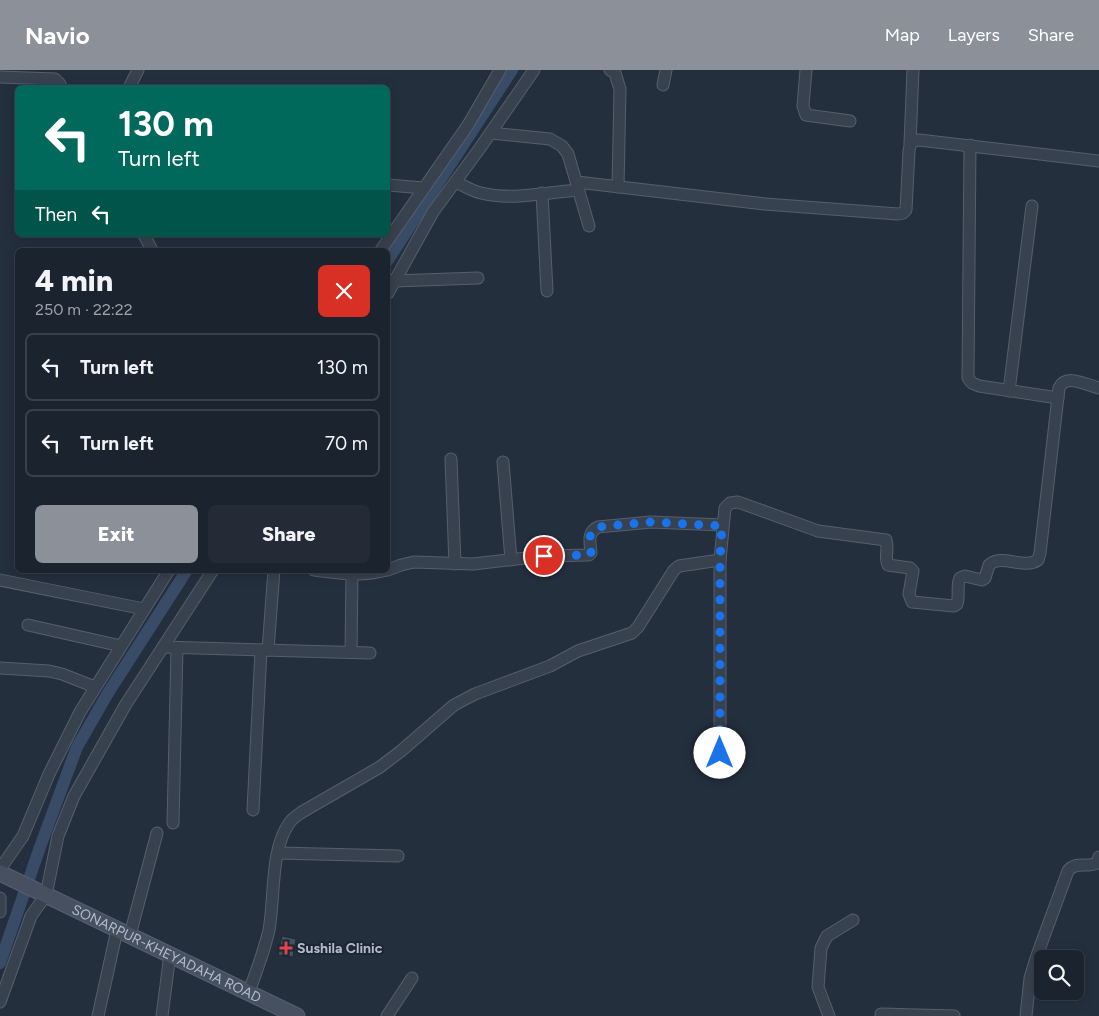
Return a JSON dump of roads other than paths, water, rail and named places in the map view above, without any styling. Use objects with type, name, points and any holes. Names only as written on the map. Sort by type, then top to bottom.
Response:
[{"type":"main road","name":"SONARPUR-KHEYADAHA ROAD","points":[[1,872],[297,1016]]},
{"type":"street","points":[[130,85],[138,70]]},
{"type":"street","points":[[382,248],[468,125],[500,70]]},
{"type":"street","points":[[390,289],[433,212],[534,70]]},
{"type":"street","points":[[610,70],[615,73],[620,89],[618,187]]},
{"type":"street","points":[[663,86],[666,70]]},
{"type":"street","points":[[806,70],[803,106],[806,115],[850,121]]},
{"type":"street","points":[[456,182],[480,193],[496,195],[542,193],[578,186],[618,187],[765,204],[903,213],[906,210],[913,70]]},
{"type":"street","points":[[0,77],[55,79],[60,85]]},
{"type":"street","points":[[491,133],[550,139],[562,146],[568,154],[589,226]]},
{"type":"street","points":[[910,144],[919,140],[1099,161]]},
{"type":"street","points":[[970,145],[968,378],[972,383],[979,386],[1058,398]]},
{"type":"street","points":[[390,185],[424,188]]},
{"type":"street","points":[[542,193],[547,291]]},
{"type":"street","points":[[1009,391],[1032,206]]},
{"type":"street","points":[[394,281],[478,278]]},
{"type":"street","points":[[720,753],[720,560],[725,508],[730,503],[738,502],[818,531],[886,540],[888,544],[886,558],[888,565],[910,568],[913,571],[909,594],[912,602],[954,606],[958,600],[958,581],[960,578],[964,576],[982,580],[985,578],[989,565],[997,560],[1029,563],[1038,560],[1061,383],[1067,380],[1099,388]]},
{"type":"street","points":[[451,459],[455,564]]},
{"type":"street","points":[[503,462],[511,560]]},
{"type":"street","points":[[390,569],[414,562],[486,563],[544,556],[589,555],[591,553],[590,532],[598,527],[651,522],[722,526]]},
{"type":"street","points":[[248,992],[269,929],[278,853],[284,834],[291,821],[302,812],[380,767],[454,705],[475,694],[550,666],[578,650],[632,633],[638,627],[674,570],[679,566],[720,560]]},
{"type":"street","points":[[1,872],[23,836],[56,760],[80,712],[167,573]]},
{"type":"street","points":[[0,1002],[41,893],[56,841],[68,810],[126,704],[211,573]]},
{"type":"street","points":[[253,810],[265,650],[274,573]]},
{"type":"street","points":[[342,573],[373,573]]},
{"type":"street","points":[[351,652],[352,574]]},
{"type":"street","points":[[0,580],[144,609]]},
{"type":"street","points":[[28,625],[121,646]]},
{"type":"street","points":[[163,647],[370,653]]},
{"type":"street","points":[[173,822],[177,648]]},
{"type":"street","points":[[0,668],[49,671],[95,687]]},
{"type":"street","points":[[98,1016],[157,833]]},
{"type":"street","points":[[278,853],[398,856]]},
{"type":"street","points":[[1026,1016],[1030,978],[1068,871],[1076,865],[1092,865],[1097,863],[1099,857]]},
{"type":"street","points":[[0,898],[0,912]]},
{"type":"street","points":[[829,1016],[818,987],[821,948],[827,936],[853,920]]},
{"type":"street","points":[[162,1016],[170,954]]},
{"type":"street","points":[[387,1016],[412,978]]},
{"type":"street","points":[[880,1014],[954,1016]]},
{"type":"waterway","points":[[390,257],[512,70]]},
{"type":"waterway","points":[[0,963],[77,747],[108,693],[185,573]]},
{"type":"place","name":"Sushila Clinic","points":[[286,948]]}]
